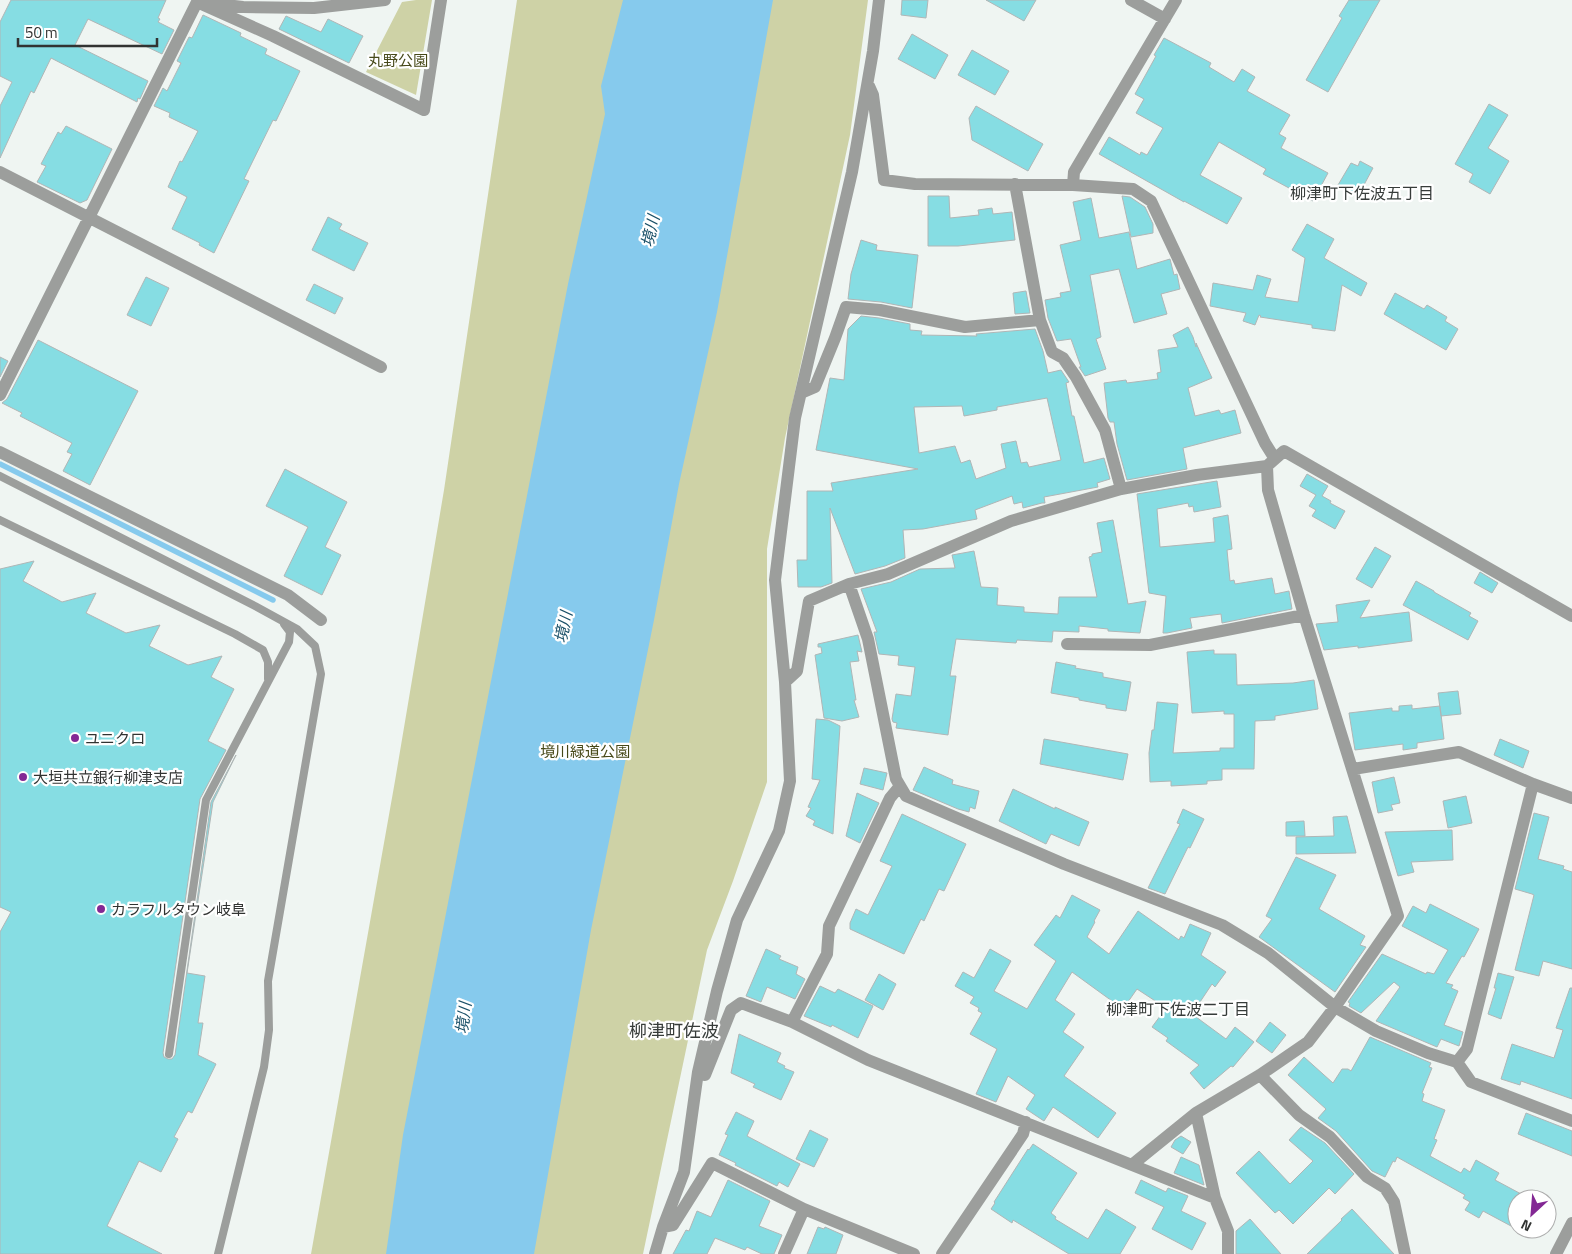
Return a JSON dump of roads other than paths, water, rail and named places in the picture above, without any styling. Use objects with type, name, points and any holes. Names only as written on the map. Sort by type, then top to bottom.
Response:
[{"type":"street","points":[[194,1],[243,7],[314,8],[385,0]]},
{"type":"street","points":[[194,1],[273,36],[424,110],[441,0]]},
{"type":"street","points":[[655,1254],[684,1172],[698,1072],[717,991],[737,920],[779,830],[790,781],[785,682],[775,580],[795,418],[852,172],[868,84],[879,0]]},
{"type":"street","points":[[1131,0],[1165,19]]},
{"type":"street","points":[[1072,185],[1074,172],[1176,0]]},
{"type":"street","points":[[0,396],[194,1]]},
{"type":"street","points":[[868,84],[873,95],[884,180],[915,184],[1072,185],[1133,190],[1151,200],[1265,443],[1271,463],[1268,490],[1304,615],[1398,916],[1335,1007],[1308,1042],[1260,1075],[1196,1113],[1133,1164]]},
{"type":"street","points":[[0,172],[380,367]]},
{"type":"street","points":[[1015,184],[1040,320],[1052,352],[1063,358],[1076,377],[1105,430],[1122,489]]},
{"type":"street","points":[[801,393],[815,387],[846,307],[880,310],[965,327],[1040,320]]},
{"type":"street","points":[[785,682],[798,671],[809,601],[849,584],[888,574],[1011,521],[1122,489],[1271,463],[1284,451],[1572,616]]},
{"type":"street","points":[[0,452],[288,595],[321,620]]},
{"type":"street","points":[[849,584],[868,639],[896,780],[906,796],[1046,856],[1222,925],[1268,953],[1335,1007],[1376,1031],[1428,1053],[1458,1062],[1471,1082],[1572,1121]]},
{"type":"street","points":[[1067,644],[1150,646],[1304,615]]},
{"type":"street","points":[[1353,769],[1459,752],[1533,784],[1572,798]]},
{"type":"street","points":[[1458,1062],[1467,1049],[1533,784]]},
{"type":"street","points":[[792,1022],[827,954],[829,926],[890,798],[900,786]]},
{"type":"street","points":[[698,1072],[705,1075],[731,1010],[741,1003],[792,1022],[868,1060],[1215,1198]]},
{"type":"street","points":[[1260,1075],[1299,1115],[1330,1137],[1367,1178],[1385,1188],[1394,1202],[1405,1254]]},
{"type":"street","points":[[1196,1113],[1215,1198],[1228,1231],[1228,1254]]},
{"type":"street","points":[[942,1254],[1023,1134],[1026,1122]]},
{"type":"street","points":[[663,1227],[673,1225],[712,1163],[804,1209],[914,1254]]},
{"type":"street","points":[[784,1254],[804,1209]]},
{"type":"street","points":[[1556,1254],[1572,1223]]},
{"type":"lane","points":[[0,476],[281,620],[297,629],[315,646],[321,674],[268,980],[269,1030],[264,1067],[218,1254]]},
{"type":"lane","points":[[0,520],[235,634],[263,650],[268,662],[268,681]]},
{"type":"lane","points":[[169,1054],[206,800],[288,642],[290,632],[281,620]]},
{"type":"water","name":"境川","points":[[623,0],[773,0],[717,312],[679,484],[654,620],[591,930],[534,1254],[386,1254],[403,1135],[568,284],[605,114],[601,86]]},
{"type":"waterway","points":[[0,464],[273,600]]},
{"type":"place","name":"ユニクロ","points":[[75,738]]},
{"type":"place","name":"大垣共立銀行柳津支店","points":[[23,777]]},
{"type":"place","name":"カラフルタウン岐阜","points":[[101,909]]},
{"type":"district","name":"柳津町下佐波五丁目","points":[[1362,193]]},
{"type":"district","name":"柳津町下佐波二丁目","points":[[1178,1009]]},
{"type":"district","name":"柳津町佐波","points":[[674,1030]]},
{"type":"park label","name":"丸野公園","points":[[398,60]]},
{"type":"park label","name":"境川緑道公園","points":[[585,751]]}]
